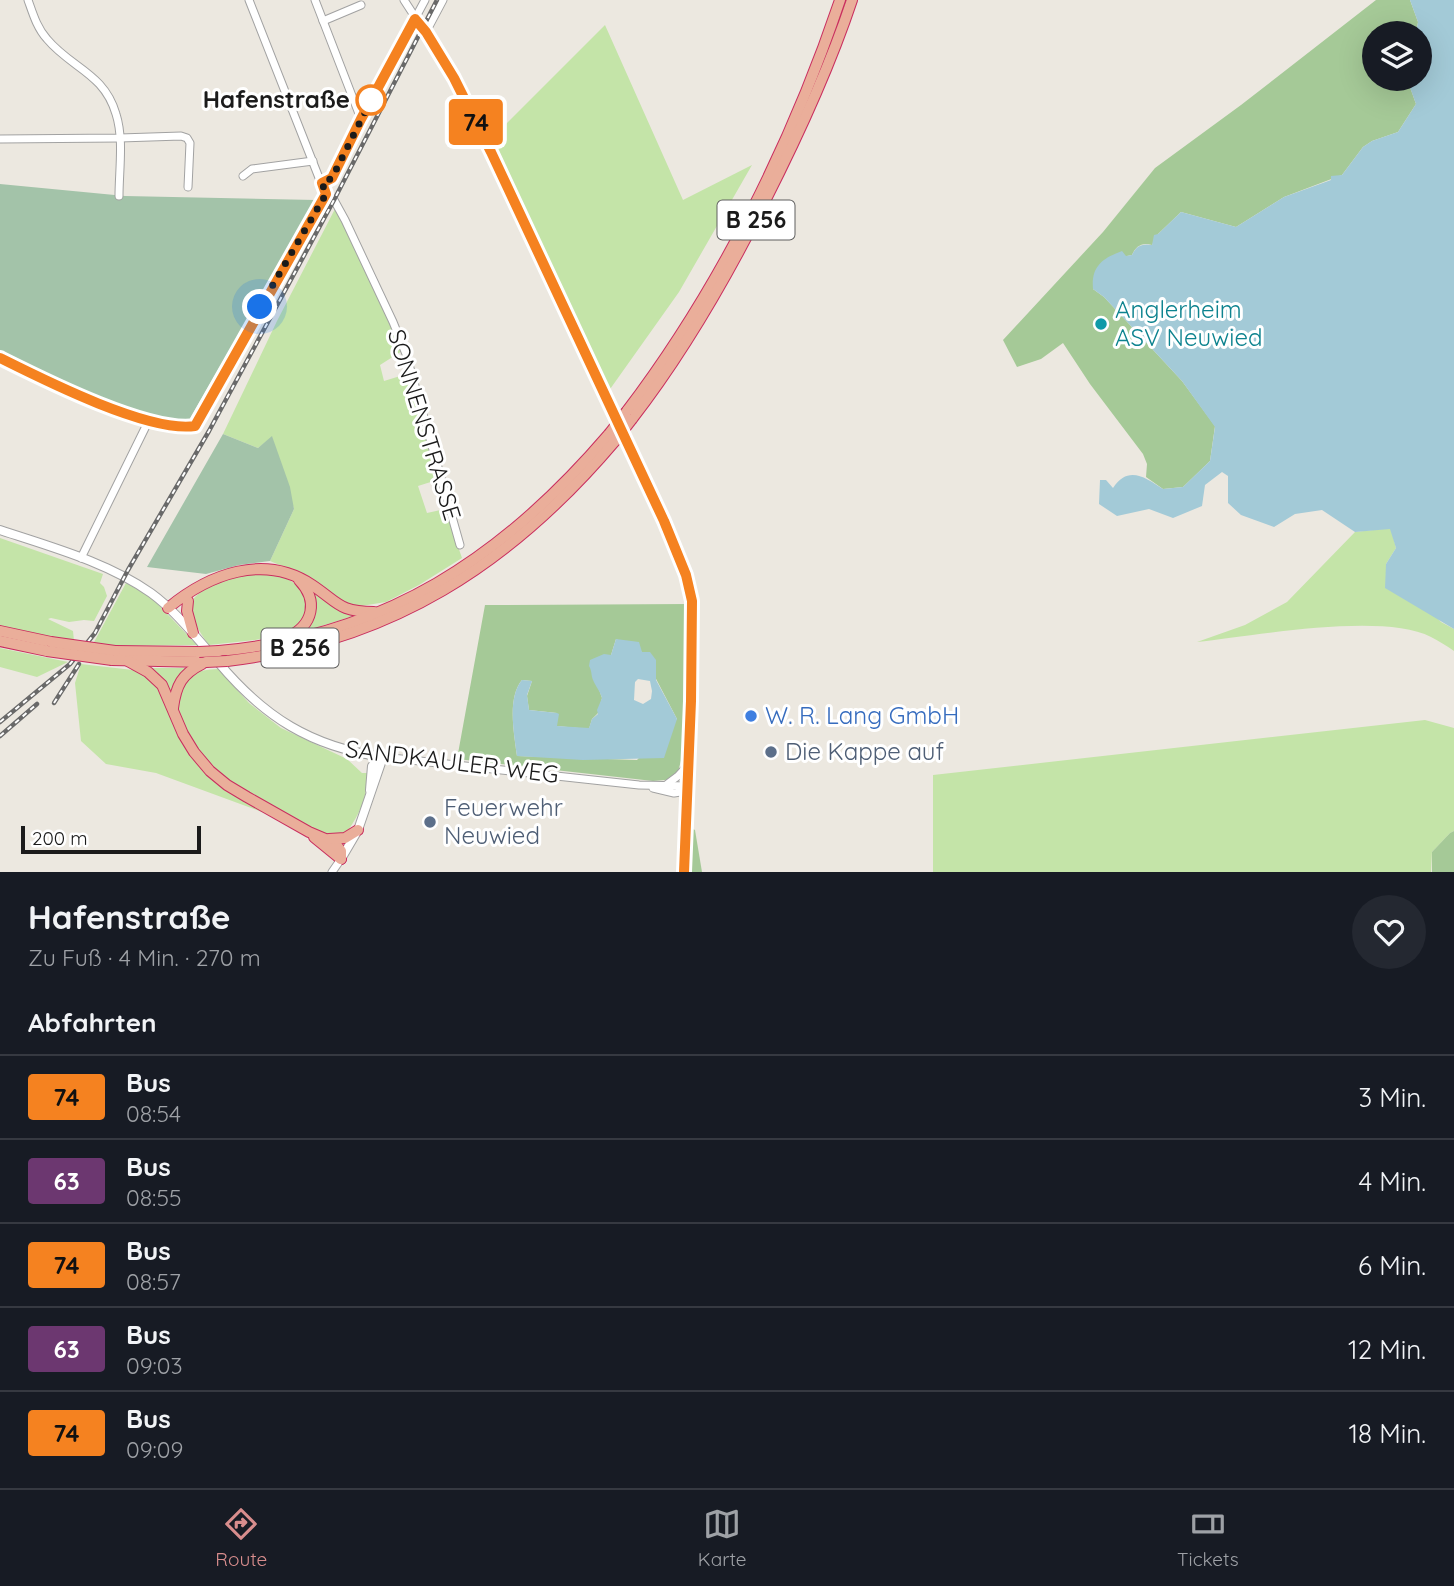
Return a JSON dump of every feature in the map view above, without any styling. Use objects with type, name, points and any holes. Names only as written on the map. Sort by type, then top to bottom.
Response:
[{"type":"highway","name":"B 256","points":[[630,415],[739,232],[793,122],[840,0]]},
{"type":"highway","name":"B 256","points":[[114,656],[128,662],[276,653],[336,638],[415,607],[449,588],[505,550],[544,518],[575,486],[663,377],[694,330],[748,234],[801,126],[852,0]]},
{"type":"highway","name":"B 256","points":[[223,656],[326,631],[380,611],[436,584],[499,543],[612,438]]},
{"type":"highway","points":[[168,608],[221,575],[244,569],[276,570],[312,585],[342,608],[380,611]]},
{"type":"highway","points":[[274,644],[299,631],[310,616],[312,606],[309,594],[298,578]]},
{"type":"highway","points":[[168,608],[177,609],[199,588]]},
{"type":"highway","points":[[188,601],[187,611],[192,633]]},
{"type":"highway","name":"B 256","points":[[0,631],[49,647]]},
{"type":"highway","name":"B 256","points":[[0,641],[114,656],[202,657]]},
{"type":"highway","points":[[173,708],[180,680],[202,657]]},
{"type":"highway","points":[[128,662],[158,680],[188,743],[211,771],[235,790],[309,832],[329,839],[340,848],[341,859]]},
{"type":"highway","points":[[329,839],[345,838],[358,830]]},
{"type":"highway","points":[[309,832],[341,859]]},
{"type":"street","points":[[29,0],[39,29],[48,41],[92,75],[104,89],[117,115],[120,138],[119,196]]},
{"type":"street","name":"SONNENSTRASSE","points":[[249,0],[326,194],[334,200],[345,220],[406,354],[460,545]]},
{"type":"street","points":[[315,0],[361,119]]},
{"type":"street","points":[[404,0],[454,78],[491,152],[659,510],[686,575],[692,601],[684,872]]},
{"type":"street","points":[[322,183],[332,178],[425,0]]},
{"type":"street","points":[[426,32],[443,0]]},
{"type":"street","points":[[323,21],[361,5]]},
{"type":"street","points":[[0,139],[181,135],[190,143],[188,187]]},
{"type":"street","points":[[243,176],[252,169],[313,161]]},
{"type":"street","points":[[0,358],[48,382],[148,422],[184,428],[195,426],[326,194]]},
{"type":"street","points":[[81,558],[148,422]]},
{"type":"street","name":"SANDKAULER WEG","points":[[0,530],[81,558],[130,580],[151,593],[192,633],[240,689],[265,711],[311,738],[347,750],[383,757],[687,789]]},
{"type":"street","points":[[347,750],[362,760],[370,772]]},
{"type":"street","points":[[370,796],[370,772],[376,761],[383,757]]},
{"type":"street","points":[[332,872],[358,830],[383,757]]},
{"type":"street","points":[[666,785],[688,765]]},
{"type":"street","name":"SANDKAULER WEG","points":[[639,785],[674,793],[687,789]]},
{"type":"green space","points":[[1376,0],[1410,0],[1418,21],[1362,21],[1362,91],[1411,91],[1416,104],[1398,132],[1363,147],[1342,175],[1284,197],[1236,227],[1181,212],[1158,234],[1152,245],[1142,244],[1137,247],[1132,255],[1127,256],[1093,289],[1104,297],[1182,381],[1215,426],[1210,461],[1183,487],[1163,489],[1146,477],[1147,464],[1143,454],[1063,343],[1041,359],[1017,367],[1003,340],[1103,232],[1155,168]]},
{"type":"green space","points":[[605,25],[683,200],[752,165],[679,292],[608,392],[490,140]]},
{"type":"green space","points":[[0,184],[125,196],[316,200],[189,420],[150,417],[49,378],[0,353]]},
{"type":"green space","points":[[336,207],[402,351],[380,365],[384,381],[410,373],[437,480],[418,486],[427,513],[445,509],[462,558],[386,602],[355,607],[332,597],[306,576],[270,561],[294,509],[272,437],[258,448],[223,434]]},
{"type":"green space","points":[[223,434],[258,448],[272,436],[290,487],[294,509],[270,561],[239,565],[206,574],[147,567]]},
{"type":"green space","points":[[1391,528],[1396,548],[1386,564],[1441,622],[1454,629],[1454,651],[1431,637],[1382,626],[1317,628],[1197,642],[1245,625],[1287,602],[1355,532]]},
{"type":"green space","points":[[0,538],[103,574],[100,583],[107,596],[94,621],[48,619],[73,631],[74,641],[0,627]]},
{"type":"green space","points":[[237,574],[274,575],[298,586],[306,594],[306,619],[289,633],[209,645],[192,617],[193,599],[209,587]]},
{"type":"green space","points":[[126,583],[152,598],[197,645],[93,644]]},
{"type":"green space","points":[[308,587],[360,614],[302,632],[306,628]]},
{"type":"green space","points":[[689,604],[682,757],[676,779],[653,781],[457,759],[485,605]],"holes":[[[616,639],[642,652],[677,719],[637,760],[517,756],[513,706],[517,687],[522,680],[532,681],[527,696],[529,710],[557,713],[557,726],[589,729],[592,719],[598,713],[602,698],[592,669],[606,656],[611,655]]]},
{"type":"green space","points":[[0,648],[68,662],[37,677],[0,667]]},
{"type":"green space","points":[[81,664],[142,672],[157,683],[187,748],[270,815],[156,773],[106,764],[81,741],[75,683]]},
{"type":"green space","points":[[145,668],[188,668],[172,697]]},
{"type":"green space","points":[[218,669],[249,703],[281,728],[347,759],[362,773],[367,773],[362,804],[347,832],[328,837],[267,805],[228,780],[196,747],[181,716],[178,704],[181,688],[192,674]]},
{"type":"green space","points":[[1425,720],[1454,728],[1454,831],[1432,852],[1431,872],[933,872],[933,775]]},
{"type":"green space","points":[[691,828],[695,830],[702,872],[689,872]]},
{"type":"green space","points":[[1454,831],[1454,872],[1432,872],[1432,852]]},
{"type":"water","points":[[1410,0],[1454,0],[1454,629],[1385,588],[1386,564],[1396,548],[1390,529],[1355,532],[1322,510],[1295,514],[1274,527],[1241,515],[1228,503],[1228,476],[1222,472],[1205,485],[1202,506],[1173,518],[1149,509],[1117,516],[1099,504],[1100,480],[1106,480],[1113,488],[1125,477],[1137,475],[1163,489],[1183,487],[1210,461],[1215,427],[1182,381],[1104,297],[1093,289],[1096,269],[1104,260],[1122,251],[1126,256],[1132,255],[1140,246],[1152,245],[1154,235],[1181,212],[1236,227],[1284,197],[1331,180],[1331,176],[1342,175],[1363,147],[1398,132],[1416,104],[1411,91],[1432,91],[1432,21],[1418,21]]},
{"type":"water","points":[[616,639],[639,642],[642,652],[650,652],[656,660],[656,680],[677,719],[664,758],[583,760],[517,756],[513,706],[517,687],[522,680],[532,681],[527,695],[529,710],[559,714],[557,726],[589,728],[592,719],[598,714],[602,698],[592,678],[590,660],[604,654],[611,655]],"holes":[[[638,679],[650,681],[651,699],[643,704],[634,700],[635,682]]]},
{"type":"railway","points":[[0,722],[70,664],[95,633],[128,570],[209,431],[334,200],[437,0]]},
{"type":"railway","points":[[54,703],[79,664]]},
{"type":"railway","points":[[0,736],[37,704]]},
{"type":"bus line","name":"74","points":[[0,358],[48,382],[148,422],[184,428],[195,426],[326,194],[322,183],[332,178],[415,19],[454,78],[491,152],[664,521],[686,575],[692,601],[692,651],[684,872]]},
{"type":"place","name":"Hafenstraße","points":[[371,100]]},
{"type":"place","name":"Anglerheim ASV Neuwied","points":[[1101,324]]},
{"type":"place","name":"W. R. Lang GmbH","points":[[751,716]]},
{"type":"place","name":"Die Kappe auf","points":[[771,752]]},
{"type":"place","name":"Feuerwehr Neuwied","points":[[430,822]]},
{"type":"route","points":[[260,307],[326,194],[322,183],[332,178],[371,100]]}]
